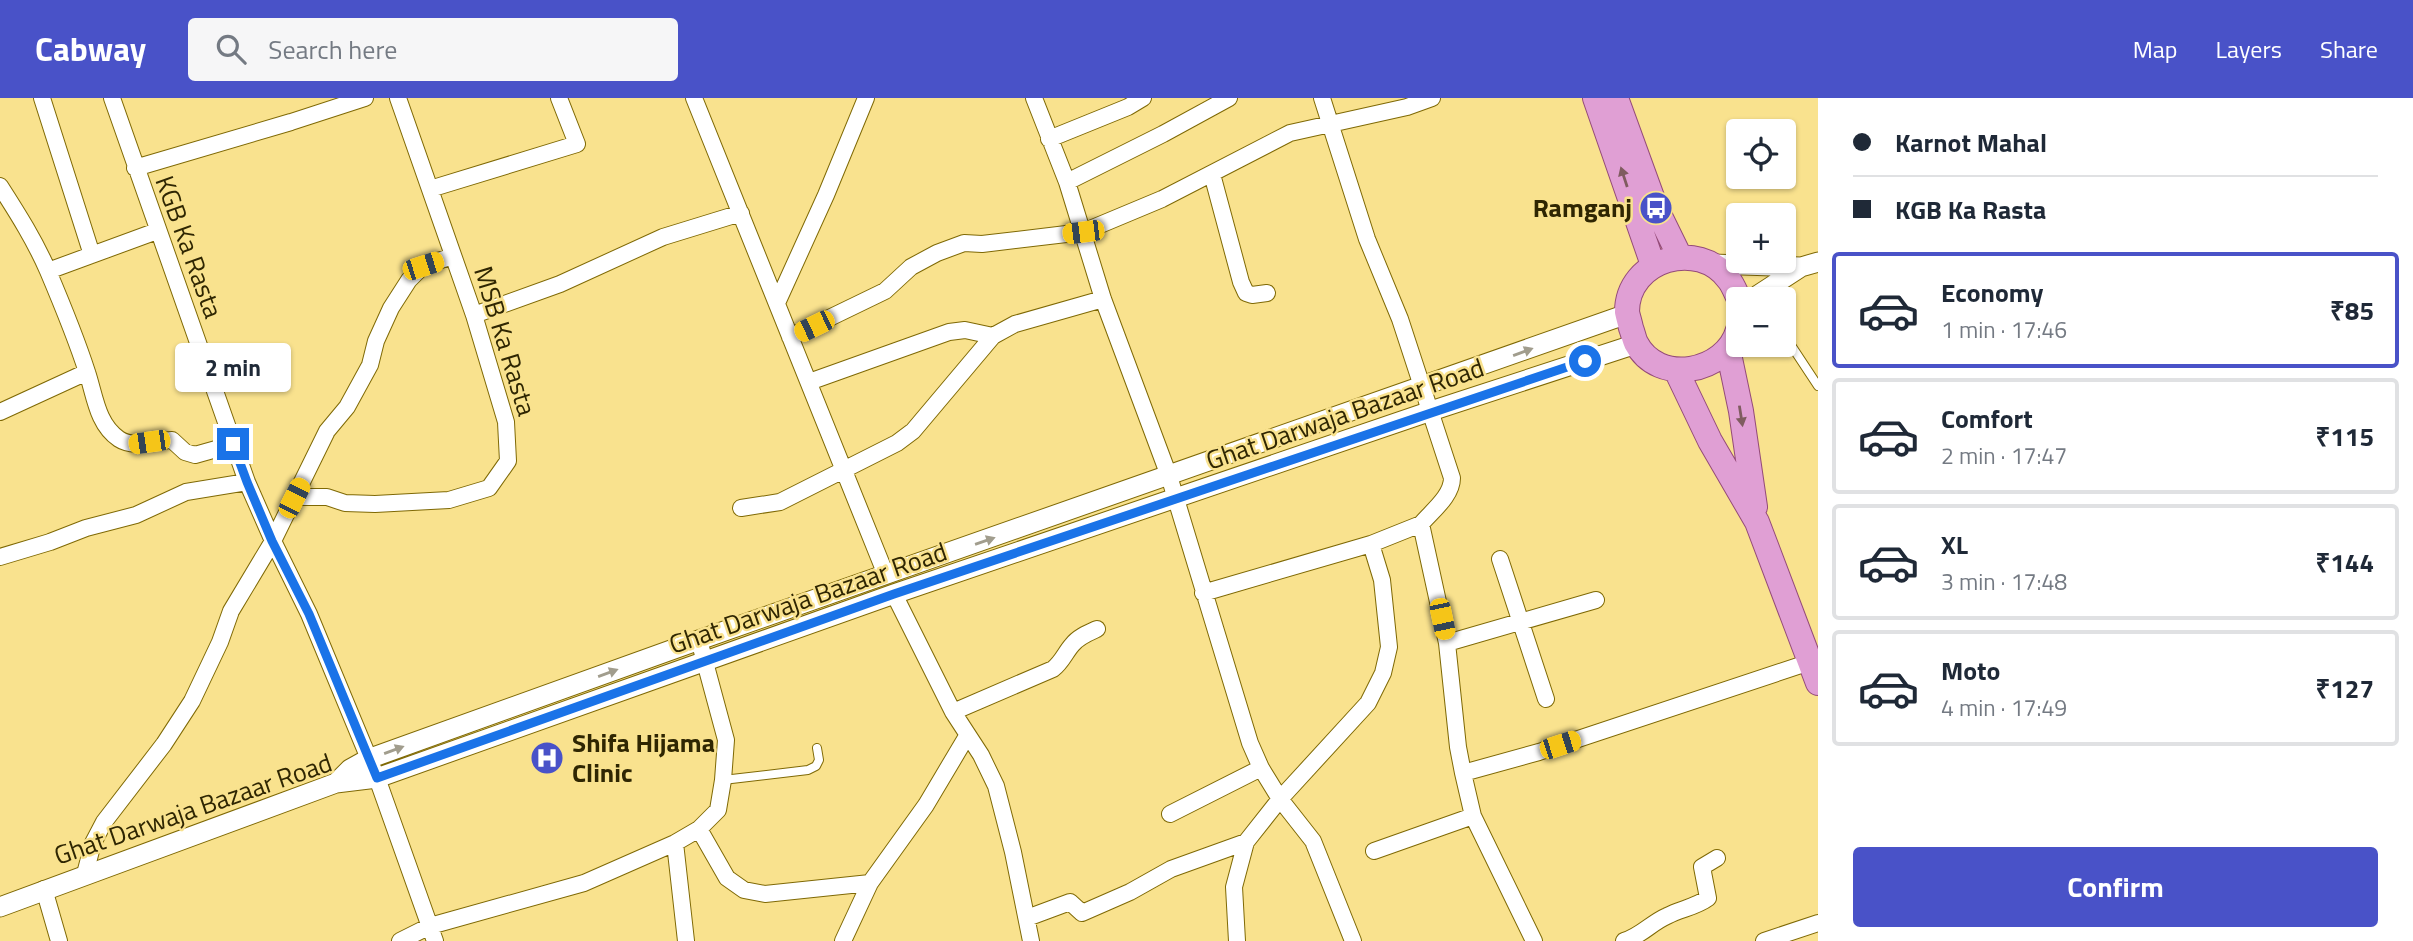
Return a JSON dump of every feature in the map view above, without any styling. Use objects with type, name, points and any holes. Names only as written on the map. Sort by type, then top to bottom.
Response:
[{"type":"main road","points":[[1595,98],[1653,265]]},
{"type":"main road","points":[[1616,98],[1656,208],[1680,257]]},
{"type":"main road","points":[[1726,348],[1717,360],[1703,367],[1676,370],[1660,365],[1636,344],[1627,314],[1634,287],[1642,275],[1653,265],[1680,257],[1712,264],[1738,287]]},
{"type":"main road","points":[[1735,357],[1757,522]]},
{"type":"main road","points":[[1676,370],[1710,441],[1757,522],[1814,672]]},
{"type":"street","points":[[42,98],[92,255]]},
{"type":"street","name":"KGB Ka Rasta","points":[[112,98],[247,482],[272,541],[309,614],[377,778],[432,934]]},
{"type":"street","points":[[135,168],[365,98]]},
{"type":"street","name":"MSB Ka Rasta","points":[[294,498],[327,497],[345,503],[375,504],[449,500],[489,488],[508,461],[506,422],[474,315],[398,98]]},
{"type":"street","points":[[430,189],[577,144],[559,98]]},
{"type":"street","points":[[694,98],[894,594],[953,712],[981,755],[996,786],[1031,941]]},
{"type":"street","points":[[777,303],[827,195],[866,98]]},
{"type":"street","points":[[1034,98],[1067,182],[1103,299],[1169,477],[1235,699],[1261,768],[1280,799],[1313,841],[1353,941]]},
{"type":"street","points":[[1049,139],[1129,107],[1143,98]]},
{"type":"street","points":[[1067,182],[1229,98]]},
{"type":"street","points":[[1203,593],[1371,544],[1421,524],[1452,486],[1452,478],[1431,411],[1400,319],[1367,239],[1322,98]]},
{"type":"street","points":[[790,337],[885,291],[911,267],[937,253],[964,243],[982,244],[1083,232],[1162,199],[1290,133],[1407,107],[1432,98]]},
{"type":"street","points":[[1212,174],[1241,282],[1247,293],[1267,293]]},
{"type":"street","points":[[0,186],[34,241],[48,271],[87,372],[97,408],[110,432],[122,441],[135,444],[172,440],[185,452],[195,455],[233,444]]},
{"type":"street","points":[[474,315],[560,284],[663,237],[741,213]]},
{"type":"street","points":[[48,271],[157,231]]},
{"type":"street","points":[[85,874],[93,843],[104,822],[164,744],[192,701],[220,642],[230,611],[272,541],[327,432],[347,407],[370,365],[376,341],[391,308],[409,280],[423,266],[453,256]]},
{"type":"street","points":[[1712,264],[1810,264]]},
{"type":"street","points":[[1771,287],[1810,264]]},
{"type":"street","points":[[741,508],[780,502],[897,443],[914,430],[993,336],[1015,324],[1103,299]]},
{"type":"street","points":[[336,783],[350,769],[369,759],[699,640],[1423,388],[1627,314]]},
{"type":"street","points":[[808,382],[949,332],[965,330],[993,336]]},
{"type":"street","name":"Ghat Darwaja Bazaar Road","points":[[0,907],[336,783],[377,778],[894,594],[1636,344]]},
{"type":"street","points":[[0,412],[87,372]]},
{"type":"street","points":[[0,557],[136,514],[186,492],[247,482]]},
{"type":"street","points":[[1421,524],[1447,643],[1458,747],[1473,816],[1534,941]]},
{"type":"street","points":[[1237,941],[1234,887],[1246,842],[1280,799],[1367,704],[1383,673],[1389,647],[1382,580],[1371,544]]},
{"type":"street","points":[[1500,559],[1546,699]]},
{"type":"street","points":[[1447,643],[1596,600]]},
{"type":"street","points":[[953,712],[1053,669],[1078,638],[1097,629]]},
{"type":"street","points":[[400,941],[432,934],[584,883],[675,843],[699,829],[718,810],[726,740],[699,640]]},
{"type":"street","points":[[1463,773],[1814,672]]},
{"type":"street","points":[[843,941],[870,883],[926,805],[967,736]]},
{"type":"street","points":[[1170,814],[1261,768]]},
{"type":"street","points":[[1374,851],[1473,816]]},
{"type":"street","points":[[699,829],[727,878],[744,890],[765,894],[870,883]]},
{"type":"street","points":[[1027,918],[1070,902],[1082,913],[1130,892],[1171,869],[1246,842]]},
{"type":"street","points":[[675,843],[687,941]]},
{"type":"street","points":[[1624,941],[1641,934],[1666,916],[1708,898],[1702,867],[1717,858]]},
{"type":"street","points":[[44,889],[59,941]]},
{"type":"street","points":[[1764,941],[1818,923]]},
{"type":"lane","points":[[1796,353],[1818,386]]},
{"type":"lane","points":[[723,780],[808,770],[816,766],[819,760],[817,748]]},
{"type":"place","name":"Ramganj","points":[[1656,208]]},
{"type":"place","name":"Shifa Hijama Clinic","points":[[547,758]]},
{"type":"route","points":[[233,444],[272,541],[309,614],[377,778],[894,594],[1585,361]]}]
